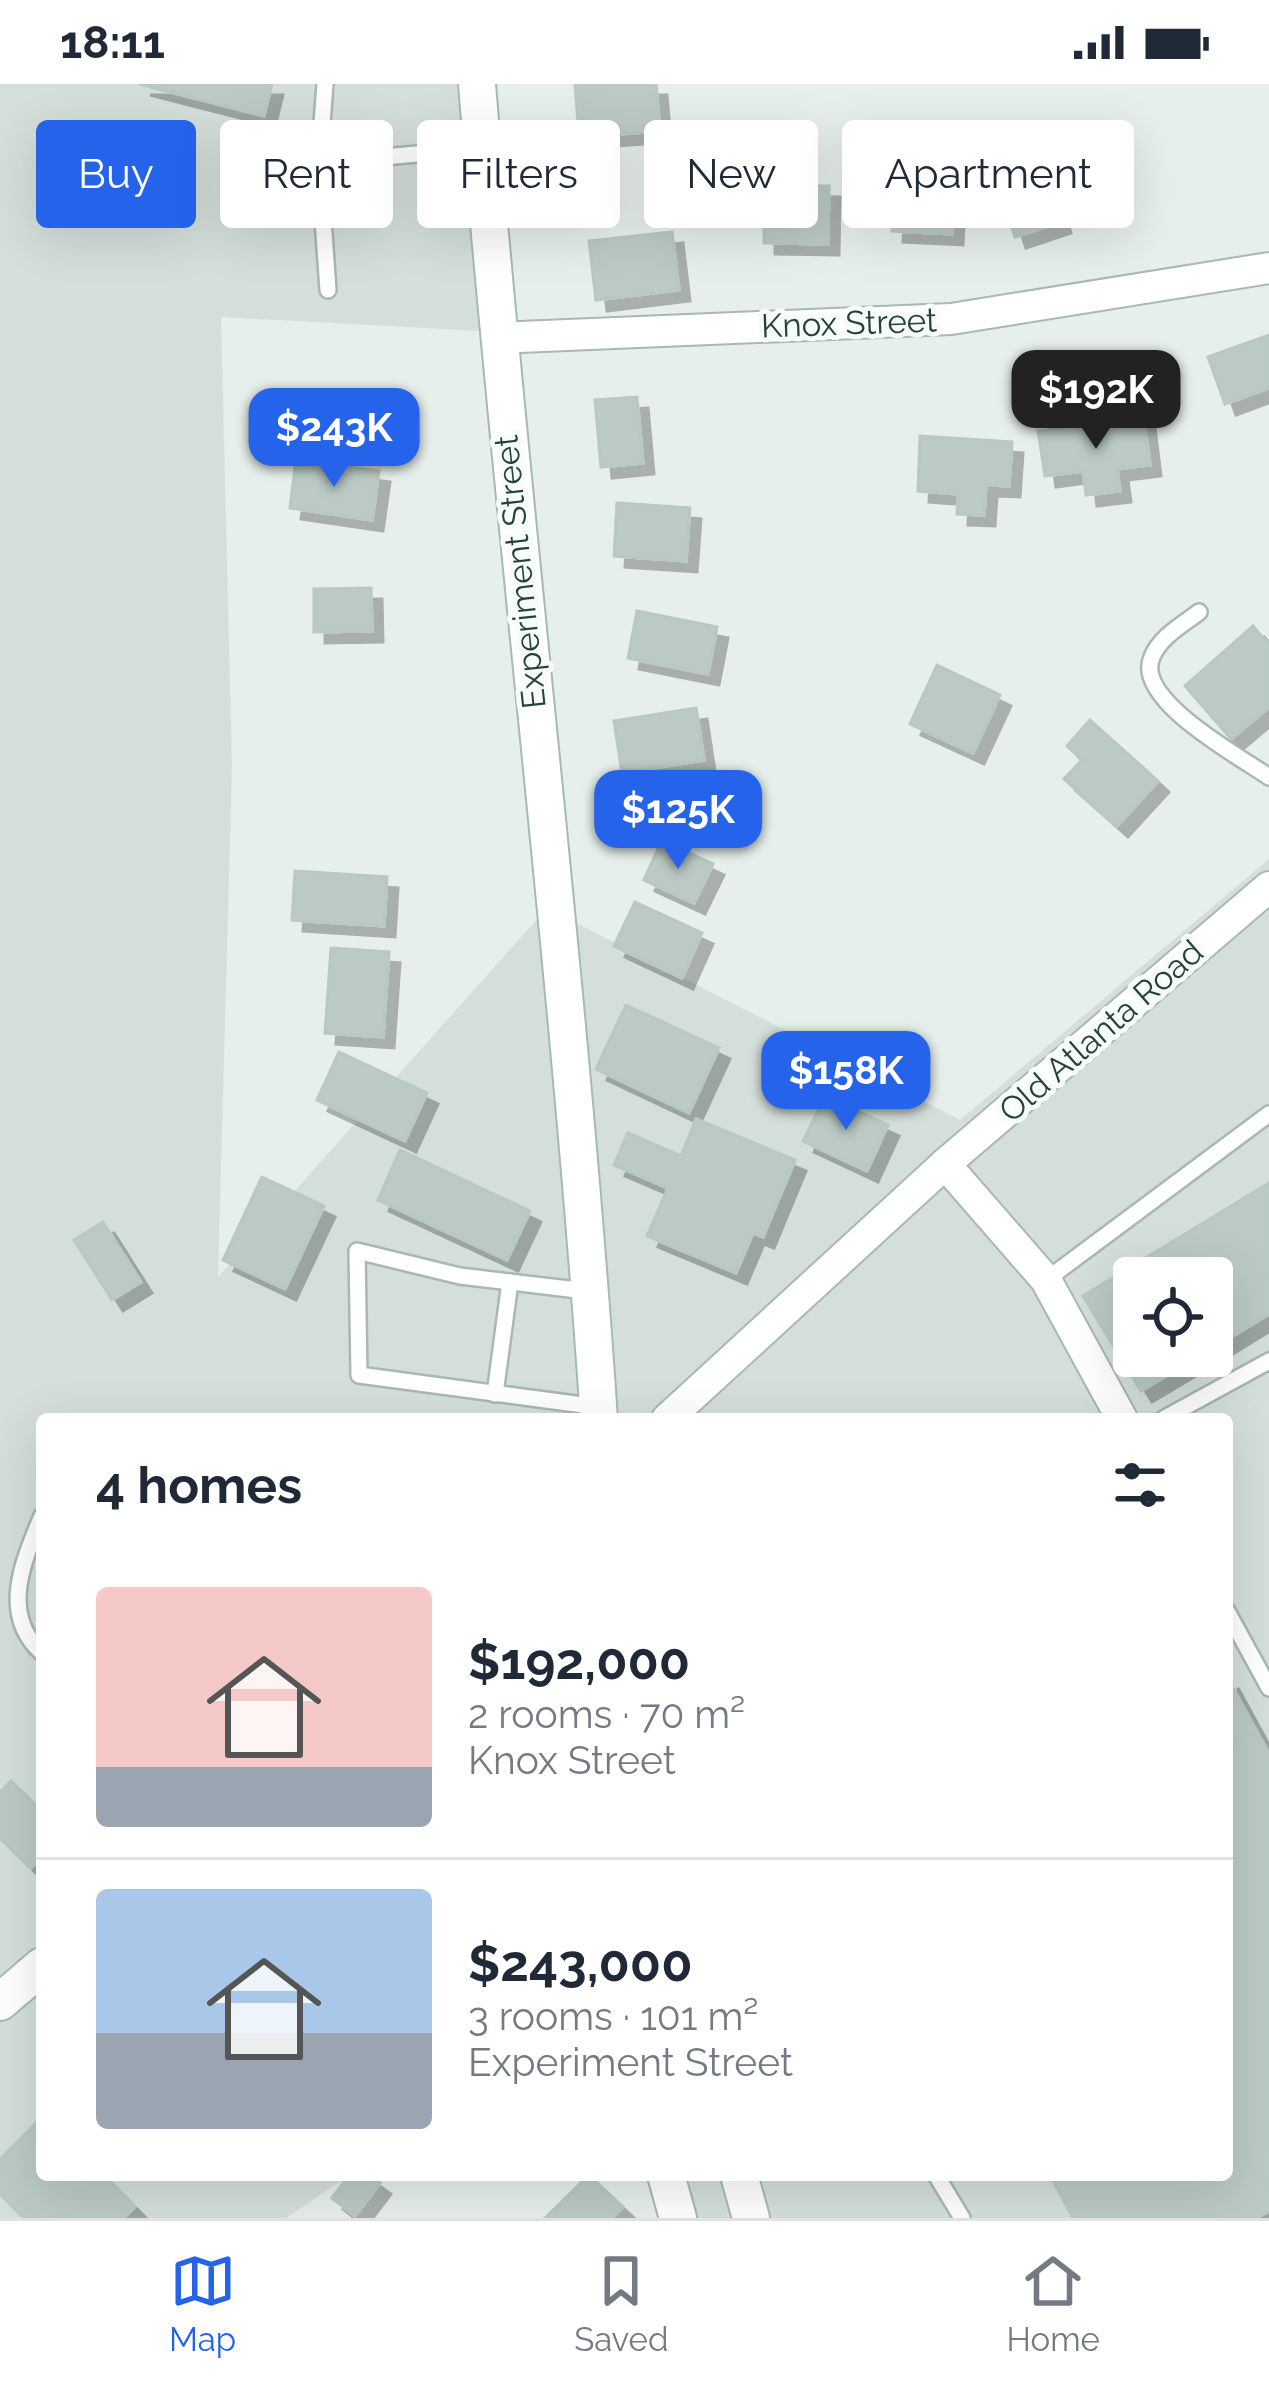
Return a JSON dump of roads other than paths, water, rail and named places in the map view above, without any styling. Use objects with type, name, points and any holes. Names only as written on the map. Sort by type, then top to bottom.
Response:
[{"type":"main road","name":"Experiment Street","points":[[476,84],[479,120]]},
{"type":"main road","name":"Experiment Street","points":[[488,228],[599,1413]]},
{"type":"main road","points":[[0,2002],[36,1971]]},
{"type":"main road","points":[[668,2181],[678,2218]]},
{"type":"main road","points":[[741,2181],[751,2218]]},
{"type":"street","name":"Knox Street","points":[[497,338],[952,319],[1269,268]]},
{"type":"street","name":"Old Atlanta Road","points":[[674,1413],[946,1164],[1269,887]]},
{"type":"street","points":[[946,1164],[1046,1280],[1119,1413]]},
{"type":"lane","points":[[322,120],[325,84]]},
{"type":"lane","points":[[324,228],[328,290]]},
{"type":"lane","points":[[1199,612],[1160,642],[1149,661],[1152,685],[1187,720],[1269,777]]},
{"type":"lane","points":[[1046,1280],[1269,1114]]},
{"type":"lane","points":[[589,1292],[460,1276],[357,1251],[359,1375],[599,1413]]},
{"type":"lane","points":[[495,1394],[510,1282]]},
{"type":"lane","points":[[1173,1413],[1269,1361]]},
{"type":"lane","points":[[36,1535],[14,1603],[24,1637],[36,1648]]},
{"type":"lane","points":[[1233,1622],[1269,1688]]},
{"type":"lane","points":[[940,2181],[962,2218]]}]
